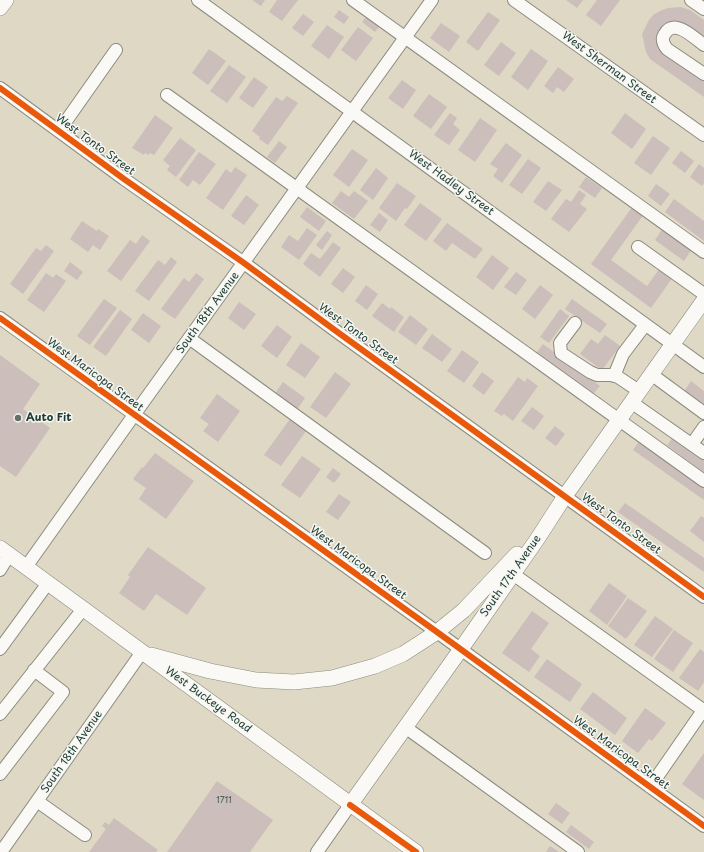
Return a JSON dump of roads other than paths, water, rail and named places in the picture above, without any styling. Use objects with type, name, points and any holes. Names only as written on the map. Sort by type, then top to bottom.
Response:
[{"type":"main road","points":[[0,8],[6,0]]},
{"type":"main road","name":"South 17th Avenue","points":[[350,805],[461,649],[538,538],[565,496],[704,300]]},
{"type":"main road","points":[[142,652],[210,671],[256,680],[294,682],[332,678],[374,666],[403,654],[437,632],[464,610],[516,555],[565,496]]},
{"type":"main road","name":"West Buckeye Road","points":[[5,551],[416,852]]},
{"type":"street","name":"West Hadley Street","points":[[198,0],[704,367]]},
{"type":"street","points":[[353,0],[704,252]]},
{"type":"street","name":"South 18th Avenue","points":[[26,567],[432,0]]},
{"type":"street","name":"West Sherman Street","points":[[514,0],[704,135]]},
{"type":"street","points":[[691,0],[704,9]]},
{"type":"street","points":[[704,45],[680,28],[673,27],[667,30],[662,37],[663,44],[668,49],[704,74]]},
{"type":"street","points":[[59,131],[116,50]]},
{"type":"street","name":"West Tonto Street","points":[[0,88],[704,597]]},
{"type":"street","points":[[167,95],[704,481]]},
{"type":"street","points":[[638,247],[704,294]]},
{"type":"street","name":"West Maricopa Street","points":[[0,318],[461,649],[704,826]]},
{"type":"street","points":[[575,322],[560,343],[561,353],[590,372],[597,375],[614,376],[635,397],[704,453]]},
{"type":"street","points":[[614,376],[623,354],[645,325]]},
{"type":"street","points":[[189,338],[485,553]]},
{"type":"street","points":[[651,374],[704,413]]},
{"type":"street","points":[[692,444],[704,427]]},
{"type":"street","points":[[0,570],[5,551]]},
{"type":"street","points":[[513,574],[704,710],[650,787]]},
{"type":"street","points":[[0,649],[48,583]]},
{"type":"street","points":[[0,714],[83,609]]},
{"type":"street","name":"South 18th Avenue","points":[[1,852],[142,652]]},
{"type":"street","points":[[0,774],[62,692],[34,670]]},
{"type":"street","points":[[405,727],[578,852]]},
{"type":"street","points":[[37,801],[85,835]]},
{"type":"street","name":"South 17th Avenue","points":[[317,852],[350,805]]},
{"type":"place","name":"Auto Fit","points":[[18,418]]}]
